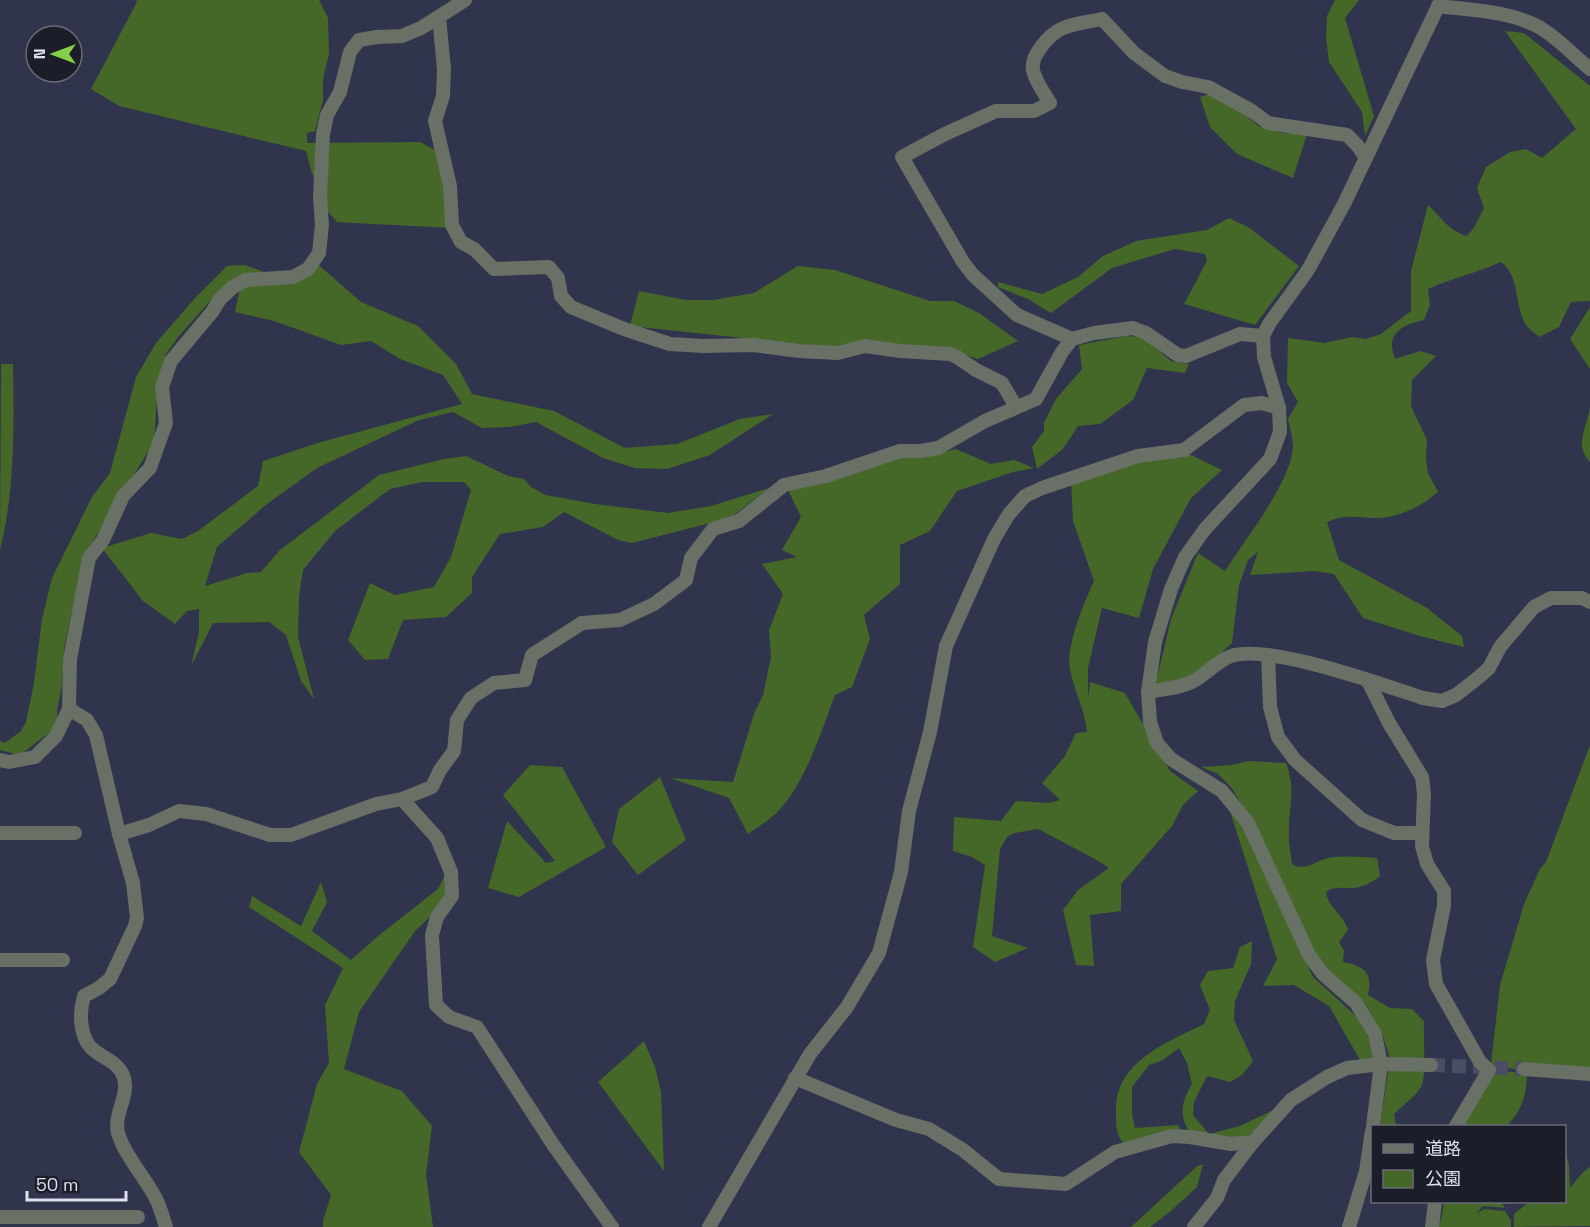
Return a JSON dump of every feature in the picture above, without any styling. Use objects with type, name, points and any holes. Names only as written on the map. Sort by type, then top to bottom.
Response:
[{"type":"street","points":[[0,760],[9,762],[35,757],[56,736],[69,709],[69,659],[89,558],[103,540],[123,496],[150,468],[166,423],[162,387],[171,361],[220,299],[233,287],[246,280],[293,277],[308,269],[319,253],[322,225],[320,197],[323,134],[327,115],[340,92],[350,52],[359,40],[402,36],[430,24],[465,0]]},
{"type":"street","points":[[1373,1125],[1381,1064],[1375,1034],[1356,1003],[1323,974],[1309,955],[1248,823],[1222,791],[1171,759],[1157,743],[1150,722],[1148,692],[1155,642],[1171,589],[1185,557],[1205,529],[1270,459],[1280,432],[1279,408],[1264,357],[1263,336],[1269,324],[1308,270],[1344,204],[1439,3],[1515,18],[1538,27],[1557,40],[1590,69]]},
{"type":"street","points":[[439,17],[444,69],[443,96],[435,121],[450,186],[452,225],[461,242],[474,249],[494,269],[549,267],[558,278],[561,296],[571,307],[624,329],[670,344],[754,345],[838,353],[865,346],[950,354],[1002,382],[1017,407]]},
{"type":"street","points":[[1072,339],[1017,315],[973,275],[963,262],[902,156],[996,111],[1034,111],[1050,103],[1035,77],[1032,68],[1033,58],[1043,45],[1060,30],[1102,19],[1134,53],[1165,76],[1208,87],[1252,111],[1268,123],[1347,135],[1366,158]]},
{"type":"street","points":[[119,834],[149,825],[179,811],[206,814],[270,835],[291,835],[376,804],[402,798],[432,787],[440,770],[454,751],[458,720],[471,698],[494,683],[525,680],[532,656],[582,623],[620,620],[654,604],[686,580],[691,558],[713,529],[739,521],[783,485],[826,476],[900,451],[938,448],[985,421],[1036,399],[1062,352],[1072,339],[1094,333],[1133,328],[1146,333],[1178,355],[1186,356],[1240,334],[1263,336]]},
{"type":"street","points":[[709,1227],[795,1078],[810,1054],[847,1007],[879,953],[901,872],[909,812],[930,732],[946,646],[994,539],[1009,514],[1025,496],[1042,488],[1138,456],[1184,450],[1244,405],[1262,403],[1279,408]]},
{"type":"street","points":[[1148,692],[1195,681],[1231,656],[1250,652],[1305,663],[1442,701],[1456,695],[1489,668],[1500,647],[1534,608],[1551,598],[1582,598],[1590,602]]},
{"type":"street","points":[[1268,655],[1270,707],[1278,737],[1295,760],[1362,820],[1394,833],[1421,833]]},
{"type":"street","points":[[1368,681],[1389,723],[1422,777],[1424,794],[1421,833],[1426,864],[1444,891],[1444,906],[1433,960],[1437,984],[1480,1062],[1489,1070],[1457,1125]]},
{"type":"street","points":[[69,709],[87,720],[96,735],[133,883],[137,918],[110,979],[84,996],[80,1011],[81,1024],[93,1050],[113,1062],[123,1074],[126,1089],[117,1117],[118,1132],[126,1151],[156,1198],[166,1227]]},
{"type":"street","points":[[402,798],[437,838],[451,872],[452,896],[437,917],[432,935],[436,1005],[449,1017],[477,1028],[554,1146],[612,1227]]},
{"type":"street","points":[[0,833],[75,833]]},
{"type":"street","points":[[0,960],[63,960]]},
{"type":"street","points":[[1194,1227],[1217,1198],[1224,1180],[1253,1142],[1291,1100],[1327,1077],[1347,1068],[1381,1064],[1431,1065]]},
{"type":"street","points":[[1524,1069],[1590,1074]]},
{"type":"street","points":[[795,1078],[896,1120],[929,1130],[963,1150],[999,1179],[1066,1184],[1115,1152],[1172,1136],[1231,1144],[1253,1142]]},
{"type":"street","points":[[1349,1227],[1366,1171],[1371,1138]]},
{"type":"street","points":[[1432,1227],[1435,1203]]},
{"type":"street","points":[[0,1217],[138,1217]]},
{"type":"green space","points":[[136,0],[319,0],[328,18],[329,54],[323,79],[323,100],[315,131],[307,133],[307,143],[420,142],[439,152],[450,228],[337,222],[324,207],[306,151],[119,106],[91,89]]},
{"type":"green space","points":[[1335,0],[1359,0],[1345,18],[1374,116],[1365,136],[1362,112],[1329,62],[1326,38],[1327,16]]},
{"type":"green space","points":[[1505,31],[1524,33],[1590,86],[1590,301],[1571,302],[1559,327],[1539,337],[1525,323],[1514,282],[1501,262],[1428,289],[1430,305],[1424,320],[1398,332],[1392,343],[1392,350],[1395,359],[1420,351],[1436,356],[1412,380],[1411,406],[1427,440],[1428,473],[1438,492],[1427,501],[1395,516],[1344,517],[1327,522],[1339,560],[1427,608],[1462,636],[1464,647],[1363,618],[1334,574],[1315,571],[1250,575],[1258,552],[1248,560],[1239,585],[1232,643],[1190,677],[1154,691],[1171,619],[1198,553],[1225,571],[1276,494],[1284,477],[1293,447],[1288,419],[1298,402],[1287,383],[1288,338],[1325,343],[1352,337],[1366,339],[1381,334],[1411,311],[1411,271],[1428,205],[1450,227],[1467,236],[1484,208],[1477,188],[1486,167],[1510,152],[1526,149],[1542,158],[1576,129]]},
{"type":"green space","points":[[1209,94],[1236,106],[1258,126],[1282,133],[1307,134],[1293,178],[1237,154],[1210,127],[1200,97]]},
{"type":"green space","points":[[1229,218],[1248,227],[1299,266],[1255,325],[1184,304],[1207,261],[1205,254],[1175,249],[1112,268],[1051,313],[1028,299],[998,287],[998,282],[1042,294],[1078,277],[1103,256],[1136,241],[1207,230]]},
{"type":"green space","points":[[314,261],[361,302],[418,326],[456,364],[472,394],[554,411],[625,448],[677,444],[740,419],[773,414],[710,455],[667,469],[635,468],[603,458],[536,422],[510,427],[482,428],[453,412],[419,420],[317,468],[267,504],[217,547],[205,586],[247,573],[261,572],[280,550],[379,475],[444,459],[466,456],[508,476],[524,479],[531,487],[546,495],[668,513],[711,506],[769,488],[730,518],[632,543],[618,540],[564,512],[543,527],[500,534],[472,577],[472,593],[446,617],[403,620],[388,659],[365,660],[348,640],[370,583],[395,595],[434,587],[451,557],[471,490],[464,482],[422,482],[390,489],[335,531],[303,570],[299,596],[298,637],[314,699],[301,681],[286,635],[269,622],[213,623],[191,666],[199,632],[199,609],[187,611],[175,624],[143,601],[102,548],[151,533],[182,539],[198,531],[258,486],[263,461],[321,442],[462,404],[443,375],[400,359],[371,341],[341,345],[274,321],[235,312],[241,284],[293,279]]},
{"type":"green space","points":[[245,265],[273,275],[218,292],[166,354],[158,380],[154,442],[83,557],[64,649],[62,685],[57,710],[58,726],[20,755],[0,750],[0,741],[5,743],[21,731],[26,722],[34,683],[42,619],[52,578],[92,497],[110,473],[136,377],[156,343],[194,299],[227,266]]},
{"type":"green space","points":[[798,266],[835,270],[930,301],[954,301],[979,313],[1018,341],[978,359],[945,348],[836,348],[630,326],[639,291],[686,300],[713,300],[754,293]]},
{"type":"green space","points":[[1590,307],[1590,369],[1570,339]]},
{"type":"green space","points":[[1126,336],[1143,337],[1171,361],[1189,364],[1185,373],[1147,368],[1133,400],[1100,424],[1078,426],[1063,449],[1037,469],[1032,447],[1044,431],[1044,423],[1056,399],[1082,369],[1079,345]]},
{"type":"green space","points":[[1,364],[13,364],[14,411],[11,481],[0,550]]},
{"type":"green space","points":[[1590,407],[1590,462],[1585,456],[1582,442]]},
{"type":"green space","points":[[956,449],[991,464],[1014,460],[1034,468],[1013,472],[957,491],[930,531],[900,545],[900,584],[864,615],[870,639],[852,687],[835,695],[806,769],[790,797],[774,816],[748,834],[729,798],[670,778],[733,782],[754,714],[763,695],[771,657],[769,630],[783,594],[762,564],[797,557],[782,550],[801,517],[787,488],[894,458],[923,456]]},
{"type":"green space","points":[[1187,453],[1222,470],[1191,498],[1153,569],[1139,618],[1102,608],[1088,668],[1088,698],[1090,682],[1125,693],[1170,771],[1198,791],[1183,805],[1172,826],[1121,884],[1121,911],[1090,915],[1094,966],[1076,965],[1063,910],[1078,890],[1109,868],[1038,829],[1014,833],[1007,837],[1000,849],[992,936],[1028,948],[995,962],[973,947],[985,865],[972,857],[953,851],[954,817],[1001,821],[1016,801],[1049,803],[1060,800],[1042,783],[1065,756],[1076,733],[1087,732],[1069,660],[1077,624],[1094,581],[1073,521],[1071,480],[1103,469]]},
{"type":"green space","points":[[1590,745],[1590,1075],[1540,1073],[1491,1064],[1500,985],[1524,904],[1540,869],[1546,862]]},
{"type":"green space","points":[[1249,761],[1286,763],[1291,781],[1289,843],[1292,864],[1301,867],[1328,858],[1352,856],[1377,858],[1380,876],[1374,880],[1357,887],[1336,888],[1326,892],[1327,898],[1348,930],[1339,942],[1344,951],[1343,962],[1365,971],[1369,981],[1368,995],[1390,1008],[1412,1009],[1424,1021],[1423,1082],[1415,1094],[1394,1114],[1396,1125],[1380,1125],[1390,1059],[1382,1033],[1364,1002],[1326,972],[1310,950],[1252,821],[1231,787],[1218,774],[1201,767]]},
{"type":"green space","points":[[530,765],[562,767],[606,847],[519,897],[488,888],[507,821],[546,863],[555,861],[503,795]]},
{"type":"green space","points":[[660,777],[686,840],[638,875],[612,842],[619,809]]},
{"type":"green space","points":[[1230,811],[1247,830],[1313,977],[1357,1017],[1380,1058],[1360,1060],[1329,1006],[1294,985],[1263,986],[1277,959]]},
{"type":"green space","points":[[449,867],[452,896],[415,931],[359,1012],[344,1069],[402,1091],[432,1126],[426,1175],[433,1227],[323,1227],[331,1195],[299,1152],[317,1084],[329,1063],[325,1005],[343,968],[249,907],[252,896],[301,926],[321,882],[327,902],[312,931],[351,960],[438,889]]},
{"type":"green space","points":[[1252,941],[1251,964],[1235,1001],[1234,1020],[1253,1061],[1242,1075],[1230,1082],[1207,1076],[1194,1102],[1193,1115],[1209,1134],[1240,1126],[1271,1111],[1276,1111],[1246,1138],[1195,1138],[1189,1132],[1183,1118],[1183,1105],[1192,1084],[1187,1063],[1179,1048],[1163,1060],[1149,1065],[1132,1087],[1132,1114],[1135,1128],[1178,1125],[1183,1133],[1123,1143],[1116,1125],[1116,1113],[1118,1095],[1124,1080],[1145,1056],[1204,1024],[1210,1010],[1200,985],[1208,971],[1233,968],[1240,947]]},
{"type":"green space","points":[[644,1041],[655,1067],[661,1092],[664,1171],[598,1082]]},
{"type":"green space","points":[[1501,1071],[1527,1073],[1526,1089],[1517,1114],[1508,1125],[1464,1125],[1491,1077]]},
{"type":"green space","points":[[1566,1155],[1569,1164],[1570,1188],[1590,1167],[1590,1226],[1514,1227],[1514,1214],[1528,1203],[1566,1203]]},
{"type":"green space","points":[[1203,1164],[1197,1187],[1172,1210],[1150,1227],[1131,1227],[1196,1167]]},
{"type":"green space","points":[[1444,1203],[1502,1203],[1505,1208],[1483,1206],[1476,1214],[1484,1209],[1505,1211],[1511,1220],[1511,1227],[1437,1227],[1441,1220]]},
{"type":"tunnel","points":[[1431,1065],[1524,1069]]}]
